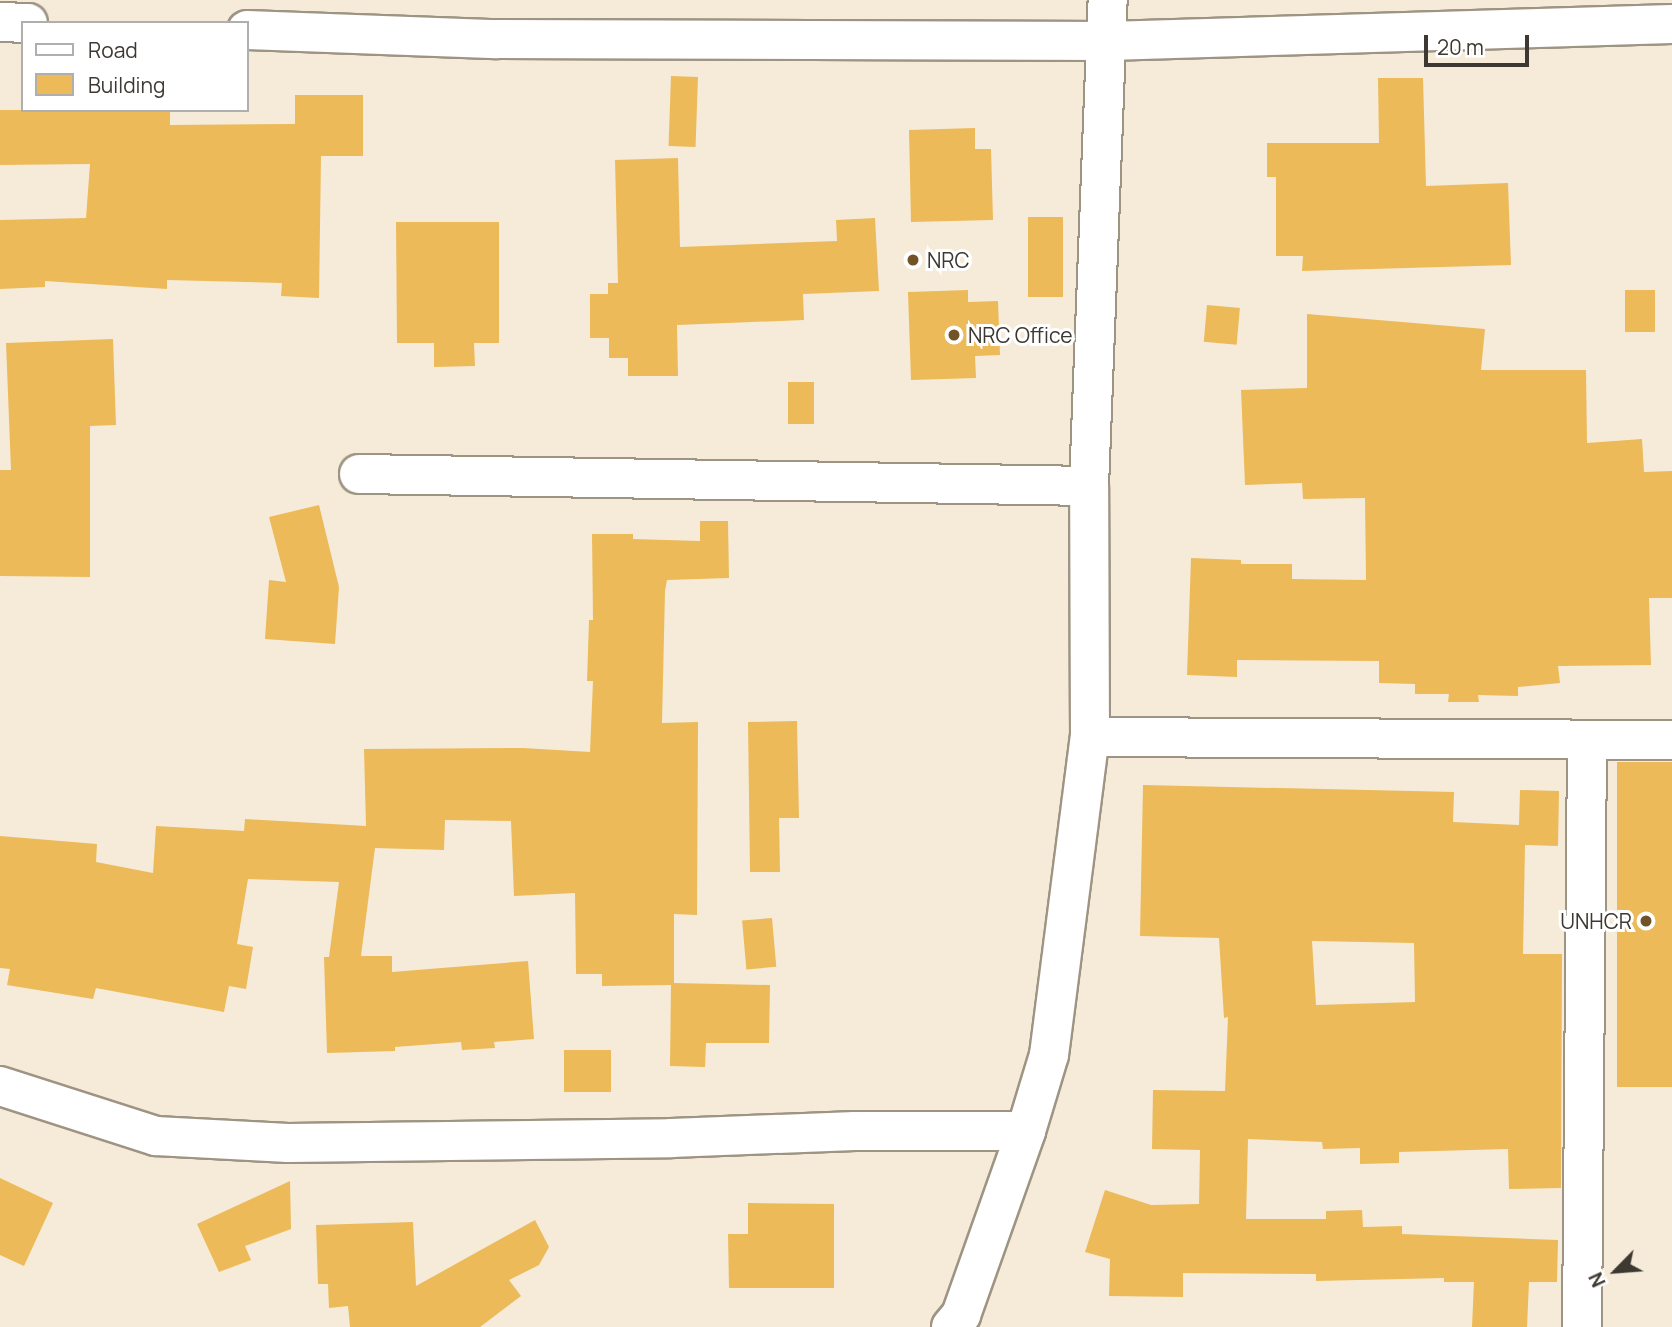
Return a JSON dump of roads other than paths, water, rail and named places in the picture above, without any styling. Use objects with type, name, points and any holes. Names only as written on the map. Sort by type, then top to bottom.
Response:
[{"type":"street","points":[[951,1327],[961,1315],[1026,1131],[1049,1055],[1090,737],[1089,486],[1108,0]]},
{"type":"street","points":[[0,22],[21,23]]},
{"type":"street","points":[[248,30],[497,39],[1108,41],[1672,24]]},
{"type":"street","points":[[359,474],[1089,486]]},
{"type":"street","points":[[1090,737],[1672,740]]},
{"type":"street","points":[[1582,1327],[1587,740]]},
{"type":"street","points":[[0,1086],[156,1136],[288,1143],[671,1138],[855,1131],[1026,1131]]},
{"type":"place","name":"NRC","points":[[913,260]]},
{"type":"place","name":"NRC Office","points":[[954,335]]},
{"type":"place","name":"UNHCR","points":[[1646,921]]}]
